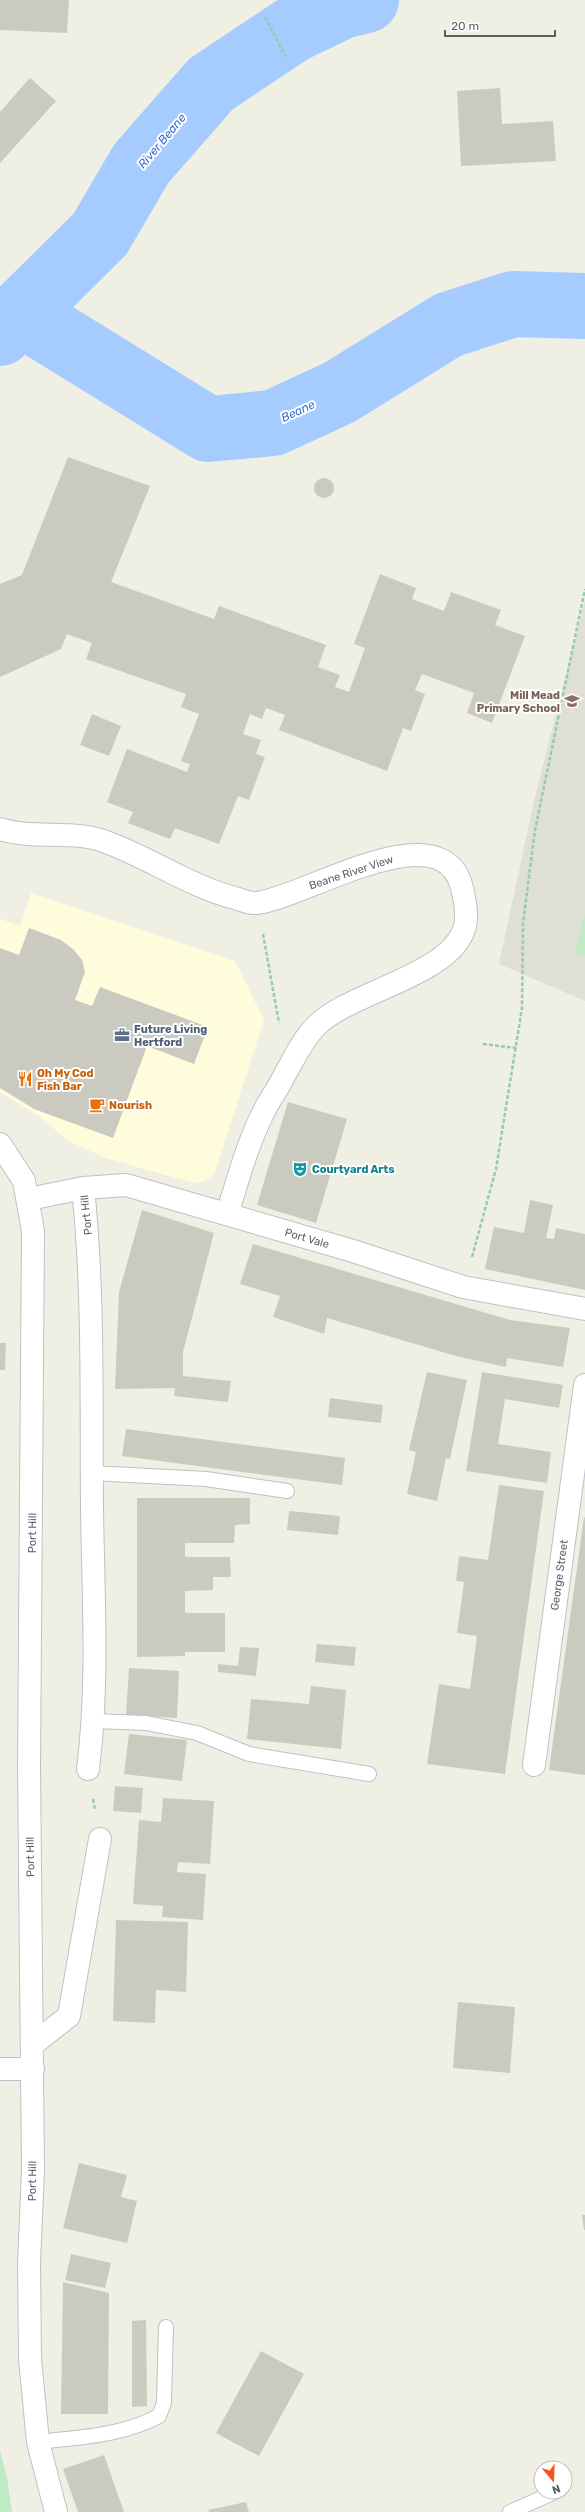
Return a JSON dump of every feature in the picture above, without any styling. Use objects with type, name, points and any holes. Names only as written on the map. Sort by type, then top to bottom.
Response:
[{"type":"street","name":"Beane River View","points":[[0,829],[83,835],[107,842],[188,881],[226,896],[255,904],[279,898],[306,886],[384,860],[421,854],[443,861],[460,877],[466,901],[465,925],[455,946],[431,965],[342,1009],[318,1024],[303,1042],[263,1112],[249,1146],[227,1214]]},
{"type":"street","name":"Port Hill","points":[[0,1144],[16,1167],[29,1199],[33,1231],[34,1267],[29,1766],[33,2069],[30,2358],[38,2442],[56,2512]]},
{"type":"street","name":"Port Vale","points":[[29,1199],[83,1188],[126,1185],[227,1214],[463,1287],[585,1308]]},
{"type":"street","name":"Port Hill","points":[[83,1188],[90,1253],[92,1473],[94,1721],[88,1769]]},
{"type":"street","name":"George Street","points":[[534,1765],[585,1385]]},
{"type":"street","points":[[32,2045],[69,2016],[100,1838]]},
{"type":"street","points":[[0,2069],[33,2069]]},
{"type":"lane","points":[[92,1473],[206,1479],[286,1491]]},
{"type":"lane","points":[[94,1721],[146,1723],[197,1733],[249,1754],[369,1774]]},
{"type":"lane","points":[[38,2442],[108,2435],[141,2426],[160,2416],[164,2403],[166,2327]]},
{"type":"lane","points":[[510,2512],[536,2500]]},
{"type":"path","points":[[265,17],[286,57]]},
{"type":"path","points":[[463,1287],[496,1169],[522,1008],[523,923],[535,830],[585,589]]},
{"type":"path","points":[[255,904],[268,952],[279,1024]]},
{"type":"path","points":[[483,1044],[516,1048]]},
{"type":"path","points":[[88,1769],[100,1838]]},
{"type":"shaded area","name":"Mill Mead Primary School","points":[[585,600],[585,1001],[499,964],[534,801]]},
{"type":"shaded area","points":[[31,893],[235,961],[264,1020],[214,1175],[203,1182],[194,1183],[106,1158],[67,1140],[38,1115],[0,1092],[0,919],[20,926]]},
{"type":"green space","points":[[585,914],[585,956],[575,953]]},
{"type":"green space","points":[[0,2451],[7,2477],[12,2512],[0,2512]]},
{"type":"building","points":[[0,0],[69,0],[67,33],[0,30]]},
{"type":"building","points":[[30,78],[56,101],[0,163],[0,112]]},
{"type":"building","points":[[500,88],[502,124],[553,121],[556,161],[461,166],[457,91]]},
{"type":"building","points":[[68,457],[150,486],[111,582],[214,619],[219,606],[326,645],[318,667],[340,675],[335,687],[349,692],[365,648],[354,644],[380,574],[416,588],[412,599],[444,611],[451,592],[501,610],[495,625],[525,636],[492,723],[467,713],[474,693],[422,674],[415,690],[425,694],[411,731],[403,728],[387,771],[279,730],[285,715],[266,708],[262,719],[250,714],[243,734],[261,740],[256,754],[265,757],[249,800],[238,796],[219,844],[175,828],[170,839],[128,823],[133,812],[107,802],[127,749],[187,772],[190,764],[181,761],[199,714],[181,707],[186,694],[86,659],[92,643],[67,634],[61,649],[0,677],[0,584],[22,575]]},
{"type":"building","points":[[320,478],[328,478],[334,484],[334,492],[328,498],[320,498],[314,492],[314,484]]},
{"type":"building","points":[[92,714],[121,726],[109,756],[80,745]]},
{"type":"building","points":[[29,928],[61,940],[73,949],[82,960],[85,972],[75,1000],[92,1006],[100,987],[208,1027],[194,1064],[147,1046],[113,1138],[34,1109],[0,1088],[0,948],[19,955]]},
{"type":"building","name":"Courtyard Arts","points":[[288,1102],[347,1119],[316,1223],[257,1205]]},
{"type":"building","points":[[530,1200],[553,1205],[546,1238],[554,1239],[556,1228],[585,1234],[585,1290],[485,1269],[494,1227],[524,1233]]},
{"type":"building","points":[[142,1210],[214,1233],[183,1352],[183,1376],[231,1381],[228,1402],[174,1396],[175,1388],[115,1389],[119,1292]]},
{"type":"building","points":[[253,1244],[510,1320],[570,1328],[563,1367],[507,1358],[506,1367],[456,1356],[327,1318],[324,1334],[273,1317],[280,1296],[240,1284]]},
{"type":"building","points":[[0,1343],[6,1343],[5,1370],[0,1370]]},
{"type":"building","points":[[427,1372],[467,1380],[450,1459],[446,1458],[437,1501],[407,1494],[416,1452],[409,1450]]},
{"type":"building","points":[[482,1372],[563,1385],[559,1408],[505,1399],[498,1444],[551,1452],[547,1483],[466,1471]]},
{"type":"building","points":[[330,1398],[383,1405],[381,1423],[328,1417]]},
{"type":"building","points":[[126,1429],[345,1458],[342,1485],[122,1456]]},
{"type":"building","points":[[499,1485],[544,1491],[505,1774],[427,1764],[439,1684],[470,1689],[477,1636],[457,1633],[464,1582],[456,1581],[459,1556],[488,1560]]},
{"type":"building","points":[[137,1498],[250,1498],[250,1524],[235,1525],[234,1543],[185,1543],[185,1557],[230,1557],[231,1577],[213,1577],[213,1590],[185,1591],[185,1613],[225,1613],[225,1652],[185,1652],[185,1656],[137,1657]]},
{"type":"building","points":[[289,1511],[340,1516],[338,1535],[287,1530]]},
{"type":"building","points":[[584,1517],[585,1518],[585,1775],[549,1770]]},
{"type":"building","points":[[317,1644],[356,1647],[354,1666],[315,1662]]},
{"type":"building","points":[[240,1647],[259,1648],[256,1676],[218,1672],[218,1664],[238,1666]]},
{"type":"building","points":[[129,1668],[179,1671],[177,1718],[126,1715]]},
{"type":"building","points":[[311,1686],[346,1690],[341,1749],[247,1739],[251,1699],[309,1704]]},
{"type":"building","points":[[129,1734],[187,1740],[182,1781],[124,1774]]},
{"type":"building","points":[[115,1786],[143,1788],[141,1813],[113,1811]]},
{"type":"building","points":[[163,1798],[214,1801],[210,1864],[178,1862],[177,1872],[206,1874],[203,1920],[162,1917],[163,1906],[133,1904],[139,1820],[161,1822]]},
{"type":"building","points":[[116,1920],[188,1922],[186,1992],[156,1990],[155,2023],[113,2021]]},
{"type":"building","points":[[458,2002],[515,2007],[510,2073],[453,2068]]},
{"type":"building","points":[[79,2163],[127,2175],[121,2197],[137,2201],[127,2243],[63,2228]]},
{"type":"building","points":[[582,2215],[585,2215],[585,2230],[584,2230]]},
{"type":"building","points":[[71,2254],[111,2263],[105,2288],[65,2280]]},
{"type":"building","points":[[63,2282],[109,2293],[108,2414],[61,2414]]},
{"type":"building","points":[[146,2320],[147,2406],[132,2407],[132,2321]]},
{"type":"building","points":[[261,2351],[304,2374],[259,2456],[216,2433]]},
{"type":"building","points":[[104,2455],[124,2512],[78,2512],[63,2469]]},
{"type":"building","points":[[246,2502],[249,2512],[209,2512],[208,2510]]},
{"type":"waterway","name":"River Beane","points":[[0,333],[100,234],[141,164],[211,84],[292,30],[342,6],[366,0]]},
{"type":"waterway","name":"Beane","points":[[20,313],[208,429],[273,423],[340,392],[448,325],[513,304],[585,306]]},
{"type":"place","name":"Mill Mead Primary School","points":[[572,701]]},
{"type":"place","name":"Future Living Hertford","points":[[122,1035]]},
{"type":"place","name":"Oh My Cod Fish Bar","points":[[25,1079]]},
{"type":"place","name":"Nourish","points":[[97,1105]]},
{"type":"place","name":"Courtyard Arts","points":[[300,1169]]}]
